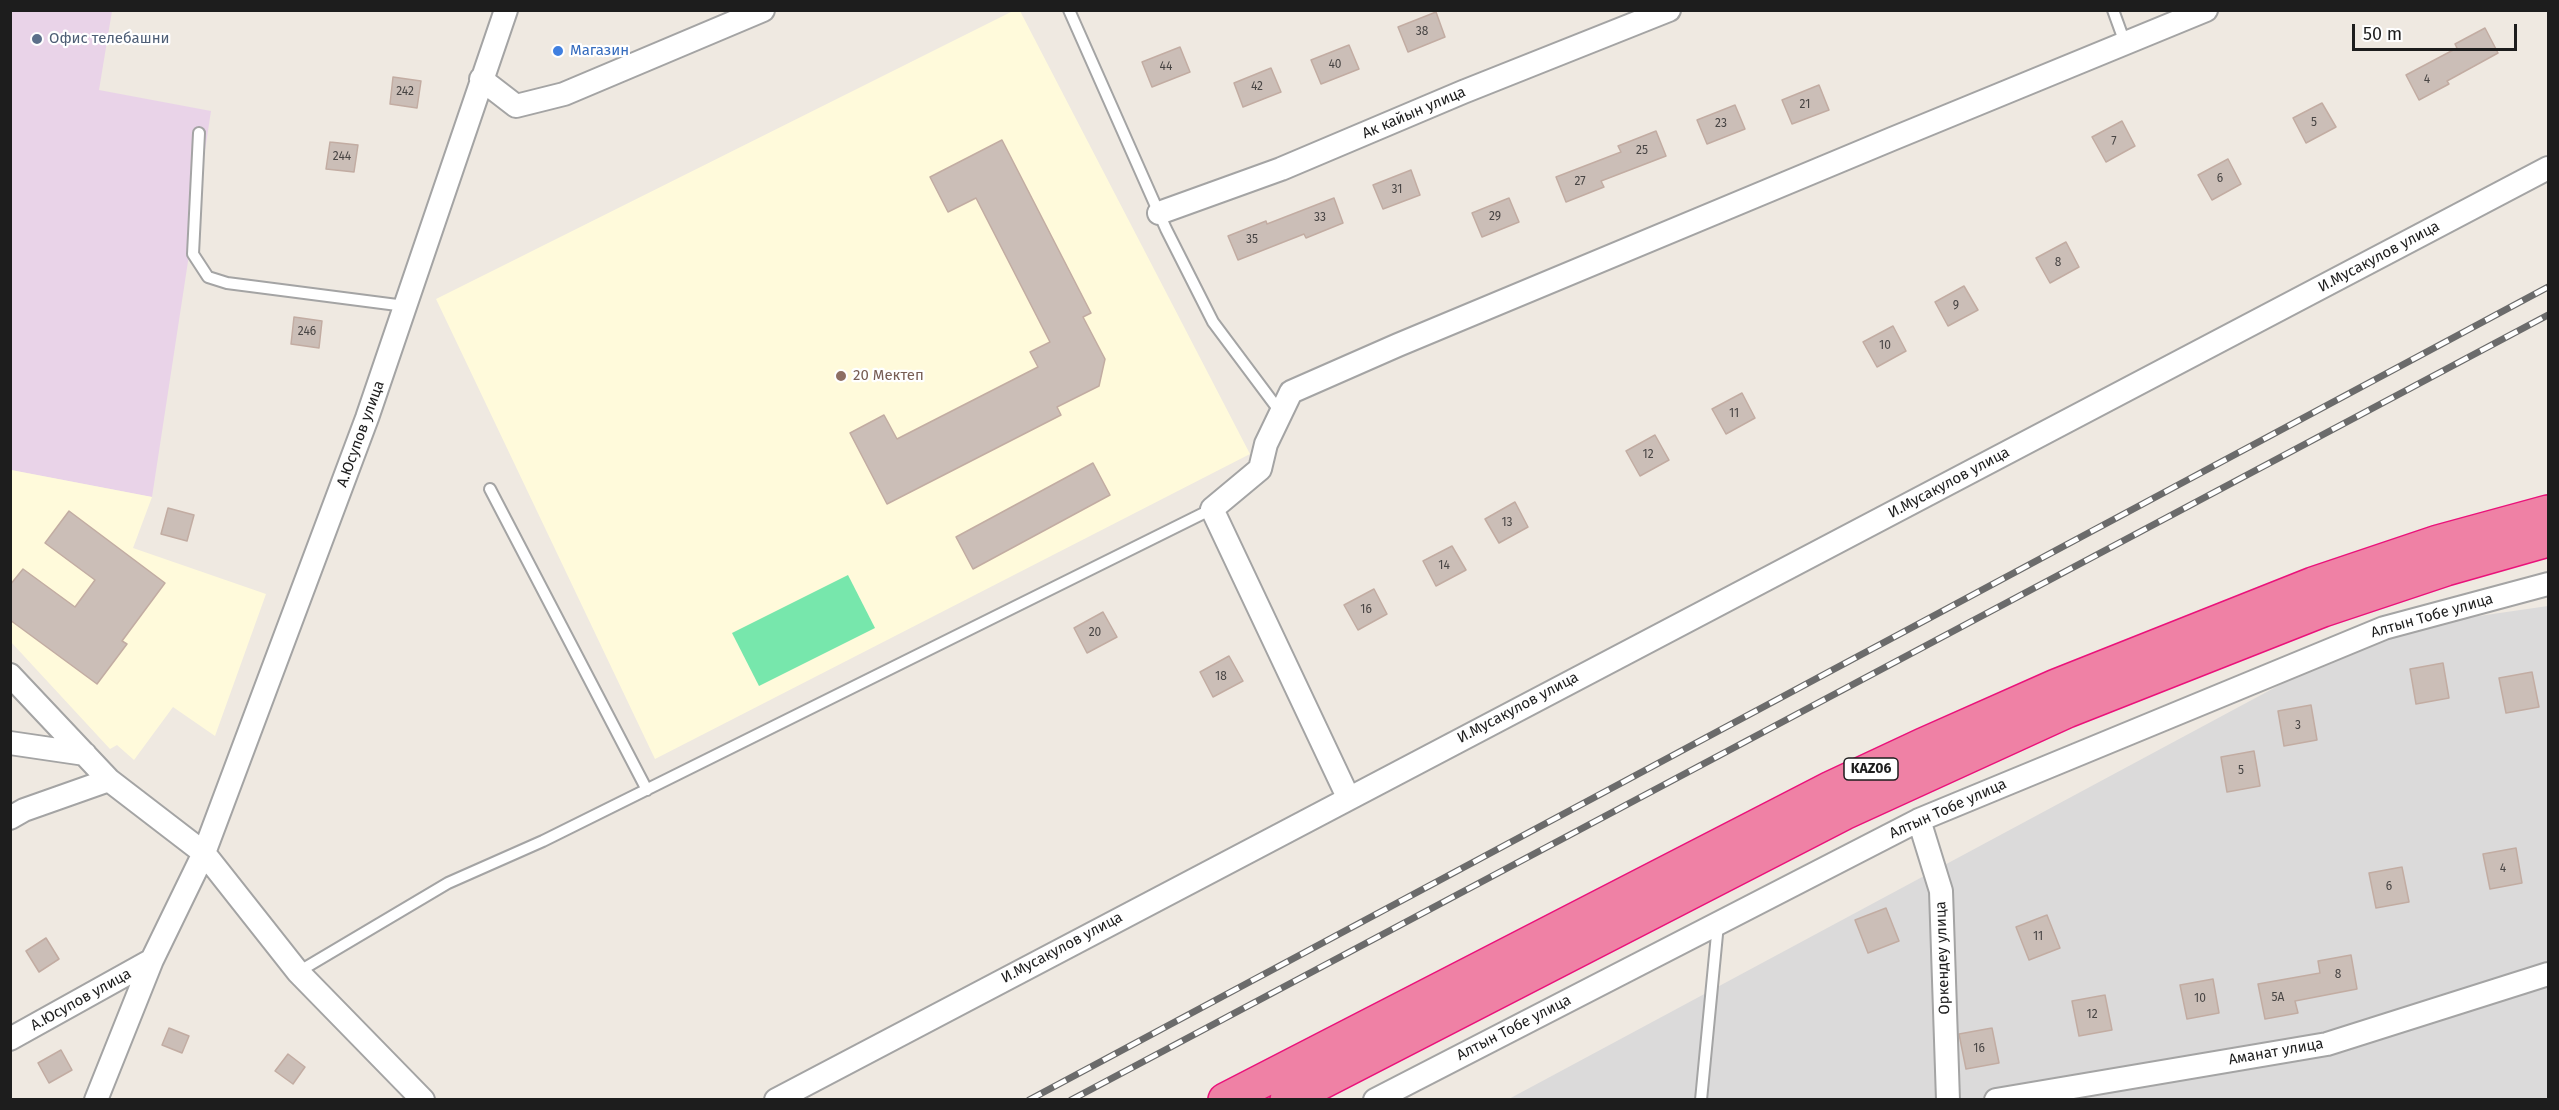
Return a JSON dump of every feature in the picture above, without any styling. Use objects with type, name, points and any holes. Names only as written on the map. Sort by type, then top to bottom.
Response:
[{"type":"highway","name":"KАZ06","points":[[1225,1100],[1820,794],[1923,745],[2056,686],[2313,584],[2438,542],[2548,512]]},
{"type":"highway","name":"KАZ06","points":[[1287,1100],[1844,813],[2067,711],[2323,610],[2446,569],[2548,540]]},
{"type":"street","name":"А.Юсупов улица","points":[[96,1100],[152,960],[204,853],[367,418],[506,10]]},
{"type":"street","points":[[481,79],[516,106],[564,93],[763,10]]},
{"type":"street","name":"Ак кайын улица","points":[[1159,213],[1281,168],[1669,10]]},
{"type":"street","points":[[1348,797],[1212,508],[1260,469],[1266,444],[1291,392],[1398,345],[2205,10]]},
{"type":"street","name":"И.Мусакулов улица","points":[[776,1100],[1348,797],[2548,168]]},
{"type":"street","name":"Алтын Тобе улица","points":[[1375,1100],[1919,820],[2384,627],[2548,584]]},
{"type":"street","points":[[10,675],[109,780],[204,853],[298,972],[423,1100]]},
{"type":"street","points":[[10,743],[85,754]]},
{"type":"street","points":[[10,818],[24,810],[109,780]]},
{"type":"street","name":"Оркендеу улица","points":[[1919,820],[1941,891],[1948,1100]]},
{"type":"street","name":"А.Юсупов улица","points":[[10,1039],[152,960]]},
{"type":"street","name":"Аманат улица","points":[[1996,1100],[2327,1044],[2548,974]]},
{"type":"lane","points":[[1069,10],[1159,213],[1213,322],[1281,414]]},
{"type":"lane","points":[[2113,10],[2126,43]]},
{"type":"lane","points":[[199,133],[193,254],[208,277],[227,283],[405,306]]},
{"type":"lane","points":[[490,489],[647,790]]},
{"type":"lane","points":[[298,972],[448,883],[543,841],[647,790],[931,646],[1212,508]]},
{"type":"lane","points":[[1701,1100],[1718,924]]},
{"type":"shaded area","points":[[10,11],[112,11],[99,90],[211,111],[152,497],[11,470]]},
{"type":"shaded area","name":"20 Мектеп","points":[[1013,11],[1020,11],[1250,454],[655,759],[436,299]]},
{"type":"shaded area","points":[[11,470],[152,497],[133,548],[266,594],[215,736],[173,707],[134,760],[117,745],[110,749],[11,642]]},
{"type":"shaded area","points":[[2548,606],[2548,1099],[1507,1100],[2382,630]]},
{"type":"green space","points":[[848,575],[875,628],[759,686],[732,633]]},
{"type":"building","points":[[1436,12],[1445,37],[1408,52],[1398,27]]},
{"type":"building","points":[[2485,28],[2498,53],[2447,81],[2449,84],[2419,100],[2406,75],[2457,48],[2455,44]]},
{"type":"building","points":[[1349,45],[1359,69],[1321,84],[1311,60]]},
{"type":"building","points":[[1180,47],[1190,72],[1152,87],[1142,62]]},
{"type":"building","points":[[1271,68],[1281,92],[1243,107],[1234,83]]},
{"type":"building","points":[[393,77],[421,81],[417,108],[390,104]]},
{"type":"building","points":[[1819,85],[1829,110],[1792,124],[1782,100]]},
{"type":"building","points":[[2322,103],[2336,127],[2306,143],[2293,118]]},
{"type":"building","points":[[1735,105],[1745,129],[1707,144],[1697,120]]},
{"type":"building","points":[[2122,121],[2135,146],[2106,162],[2092,137]]},
{"type":"building","points":[[1656,131],[1666,156],[1601,181],[1604,187],[1566,202],[1556,177],[1621,152],[1618,146]]},
{"type":"building","points":[[1002,140],[1091,313],[1083,317],[1105,359],[1099,386],[1057,407],[1061,415],[887,504],[850,433],[884,415],[897,439],[1038,367],[1030,352],[1050,342],[976,198],[948,212],[930,177]]},
{"type":"building","points":[[330,142],[358,145],[354,172],[326,169]]},
{"type":"building","points":[[2228,159],[2241,184],[2212,200],[2198,175]]},
{"type":"building","points":[[1411,170],[1420,195],[1383,209],[1373,185]]},
{"type":"building","points":[[1334,198],[1343,223],[1306,238],[1304,234],[1238,260],[1228,236],[1266,221],[1267,224]]},
{"type":"building","points":[[1509,198],[1519,222],[1482,237],[1472,213]]},
{"type":"building","points":[[2066,242],[2079,267],[2050,283],[2036,258]]},
{"type":"building","points":[[1964,286],[1978,310],[1948,326],[1935,302]]},
{"type":"building","points":[[294,317],[322,321],[319,348],[291,344]]},
{"type":"building","points":[[1893,326],[1906,351],[1877,367],[1863,342]]},
{"type":"building","points":[[1742,393],[1755,418],[1726,434],[1712,409]]},
{"type":"building","points":[[1655,435],[1669,460],[1640,476],[1626,451]]},
{"type":"building","points":[[1093,463],[1110,495],[973,569],[956,537]]},
{"type":"building","points":[[1515,502],[1528,527],[1499,543],[1485,519]]},
{"type":"building","points":[[168,508],[194,515],[187,541],[161,534]]},
{"type":"building","points":[[69,511],[165,583],[122,641],[127,644],[97,684],[10,620],[10,585],[23,569],[75,607],[95,580],[45,543]]},
{"type":"building","points":[[1452,546],[1466,570],[1436,586],[1423,561]]},
{"type":"building","points":[[1374,589],[1387,614],[1358,630],[1344,605]]},
{"type":"building","points":[[1103,612],[1117,637],[1087,653],[1074,628]]},
{"type":"building","points":[[1229,656],[1243,681],[1213,697],[1200,672]]},
{"type":"building","points":[[2443,663],[2449,698],[2416,704],[2410,669]]},
{"type":"building","points":[[2532,672],[2539,707],[2506,713],[2499,678]]},
{"type":"building","points":[[2311,705],[2317,740],[2284,746],[2278,711]]},
{"type":"building","points":[[2254,751],[2260,786],[2227,792],[2221,757]]},
{"type":"building","points":[[2516,848],[2522,883],[2490,889],[2483,854]]},
{"type":"building","points":[[2402,867],[2409,902],[2376,908],[2369,873]]},
{"type":"building","points":[[1886,908],[1899,941],[1868,953],[1855,920]]},
{"type":"building","points":[[2047,915],[2060,948],[2029,960],[2016,927]]},
{"type":"building","points":[[46,938],[59,959],[39,972],[26,951]]},
{"type":"building","points":[[2351,955],[2357,989],[2295,1001],[2298,1013],[2265,1019],[2258,984],[2320,973],[2318,961]]},
{"type":"building","points":[[2213,979],[2219,1013],[2187,1019],[2180,985]]},
{"type":"building","points":[[2105,995],[2112,1030],[2079,1036],[2072,1001]]},
{"type":"building","points":[[169,1028],[189,1036],[182,1053],[162,1045]]},
{"type":"building","points":[[1992,1028],[1999,1063],[1966,1069],[1959,1034]]},
{"type":"building","points":[[61,1050],[72,1070],[49,1083],[38,1063]]},
{"type":"building","points":[[288,1054],[305,1067],[293,1084],[275,1071]]},
{"type":"railway","points":[[1029,1100],[2548,287]]},
{"type":"railway","points":[[1071,1100],[2548,315]]},
{"type":"place","name":"Офис телебашни","points":[[37,39]]},
{"type":"place","name":"Магазин","points":[[558,51]]},
{"type":"place","name":"20 Мектеп","points":[[841,376]]}]
